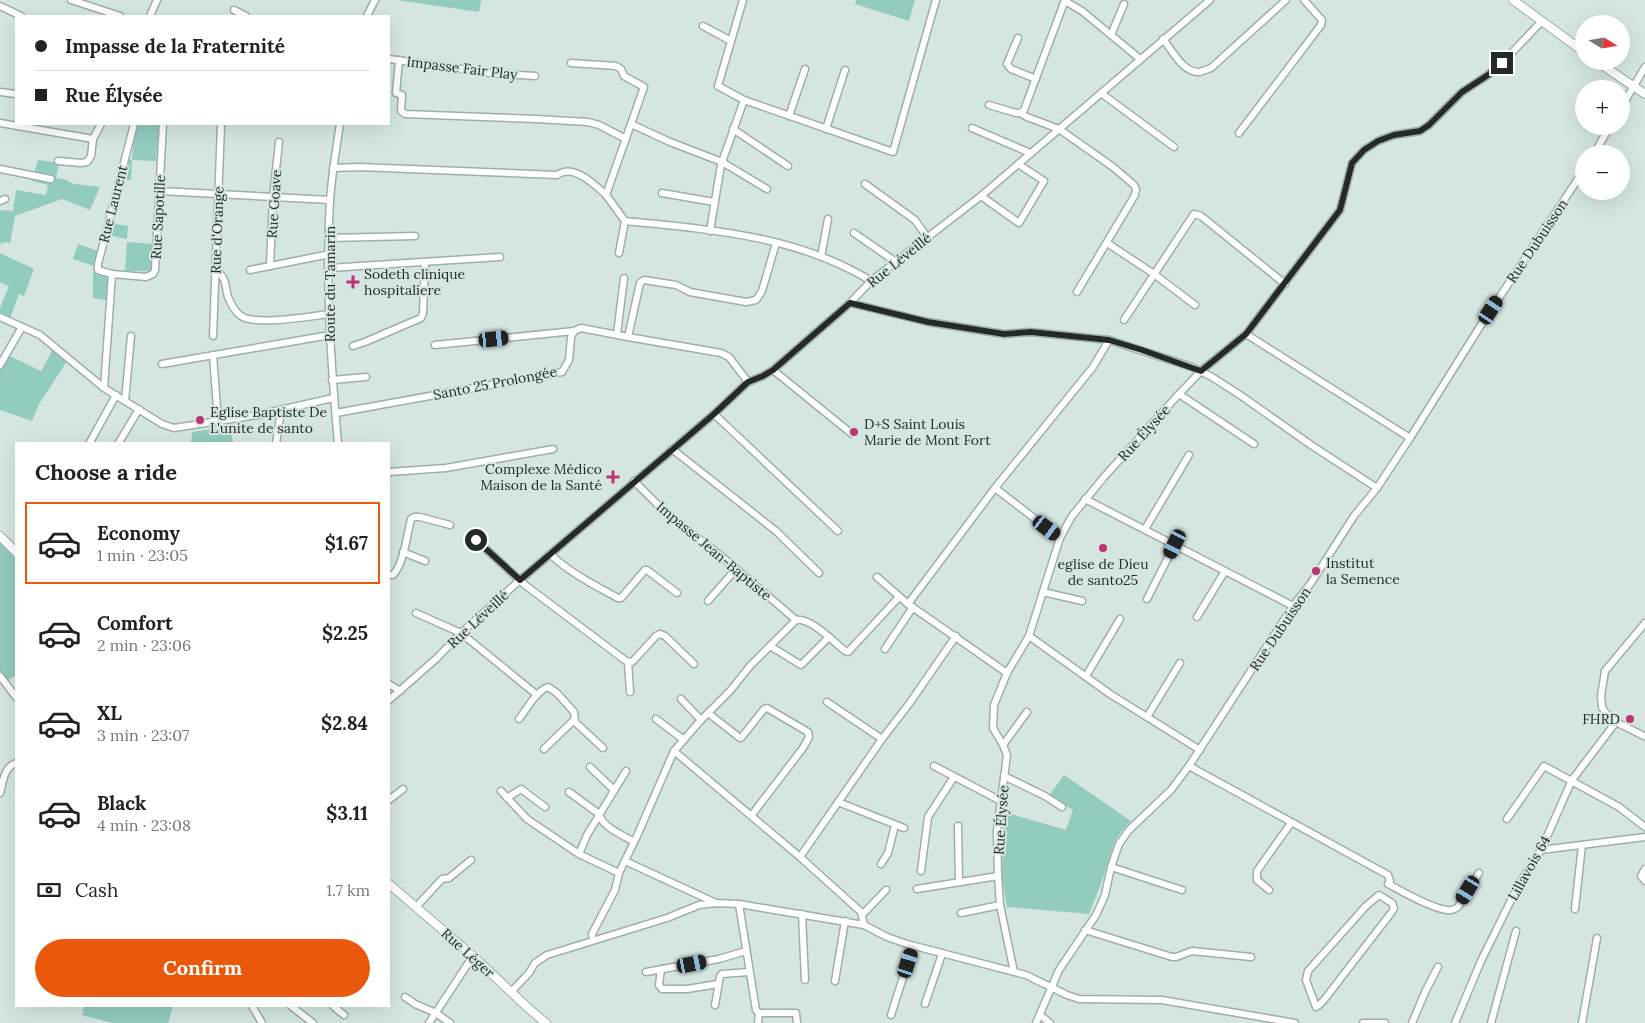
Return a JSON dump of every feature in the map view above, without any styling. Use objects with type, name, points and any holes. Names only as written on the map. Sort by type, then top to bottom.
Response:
[{"type":"street","points":[[71,0],[100,13],[113,15]]},
{"type":"street","points":[[150,15],[157,0]]},
{"type":"street","points":[[368,15],[375,0]]},
{"type":"street","points":[[743,0],[718,86],[744,100],[893,152],[936,0]]},
{"type":"street","points":[[1020,113],[1024,110],[1065,0],[1082,11],[1140,59]]},
{"type":"street","name":"Rue Léveillé","points":[[390,699],[520,580],[714,414],[748,382],[773,370],[850,303],[871,281],[981,196],[1210,0]]},
{"type":"street","points":[[1163,39],[1181,63],[1189,70],[1199,72],[1211,68],[1286,0]]},
{"type":"street","points":[[1239,133],[1321,25],[1322,20],[1304,0]]},
{"type":"street","points":[[1513,0],[1575,46]]},
{"type":"street","points":[[1111,34],[1124,4]]},
{"type":"street","points":[[0,6],[19,15]]},
{"type":"street","points":[[234,10],[244,15]]},
{"type":"street","name":"Rue Élysée","points":[[1014,972],[1000,905],[998,876],[997,831],[1007,755],[993,728],[992,716],[994,705],[1007,672],[1029,636],[1060,538],[1072,516],[1179,394],[1201,371],[1246,334],[1340,210],[1352,163],[1356,157],[1378,141],[1394,135],[1420,131],[1425,128],[1462,92],[1502,63],[1541,22]]},
{"type":"street","points":[[703,26],[731,41]]},
{"type":"street","points":[[1018,38],[1007,64],[1011,69],[1036,79]]},
{"type":"street","name":"Impasse Fair Play","points":[[390,59],[490,73],[535,76]]},
{"type":"street","points":[[399,60],[396,93],[402,95],[401,111],[405,114],[536,118],[588,122],[599,125],[626,139]]},
{"type":"street","points":[[572,63],[616,66],[621,69],[624,76],[643,85],[644,89],[606,196]]},
{"type":"street","points":[[1630,98],[1639,89],[1645,67]]},
{"type":"street","points":[[789,116],[805,68]]},
{"type":"street","points":[[826,129],[845,70]]},
{"type":"street","points":[[1610,70],[1639,89]]},
{"type":"street","points":[[0,92],[15,94]]},
{"type":"street","points":[[1101,92],[1174,147]]},
{"type":"street","points":[[710,230],[722,162],[744,100]]},
{"type":"street","points":[[989,106],[1020,113],[1059,129],[1113,167],[1134,185],[1136,189],[1135,196],[1077,292]]},
{"type":"street","points":[[0,123],[93,138]]},
{"type":"street","points":[[632,124],[722,162],[767,190]]},
{"type":"street","points":[[58,161],[87,162],[91,156],[93,138],[100,125]]},
{"type":"street","name":"Rue Laurent","points":[[112,274],[100,272],[98,264],[134,125]]},
{"type":"street","name":"Rue Sapotille","points":[[112,274],[146,277],[153,274],[156,265],[163,125]]},
{"type":"street","name":"Rue d'Orange","points":[[214,336],[221,125]]},
{"type":"street","name":"Route du Tamarin","points":[[338,442],[332,380],[329,268],[330,200],[340,125]]},
{"type":"street","points":[[972,128],[1030,153]]},
{"type":"street","points":[[733,129],[788,166]]},
{"type":"street","name":"Rue Goave","points":[[270,266],[273,197],[279,142]]},
{"type":"street","points":[[981,196],[1018,223],[1044,181],[1018,164]]},
{"type":"street","points":[[333,168],[359,167],[557,174],[565,171],[572,172],[592,183],[606,196],[626,221],[710,230],[776,243],[842,264],[871,281]]},
{"type":"street","points":[[0,169],[51,179]]},
{"type":"street","points":[[865,184],[915,220],[927,237]]},
{"type":"street","name":"Rue Dubuisson","points":[[1036,1023],[1058,970],[1096,915],[1105,895],[1111,867],[1120,844],[1129,830],[1170,790],[1189,766],[1293,606],[1311,583],[1354,516],[1376,488],[1410,438],[1481,325],[1575,184]]},
{"type":"street","points":[[160,191],[330,200]]},
{"type":"street","points":[[662,193],[714,202]]},
{"type":"street","points":[[1124,320],[1194,214],[1197,214],[1285,284]]},
{"type":"street","points":[[821,257],[828,219]]},
{"type":"street","points":[[619,253],[626,221]]},
{"type":"street","points":[[854,233],[896,262]]},
{"type":"street","points":[[330,238],[415,236]]},
{"type":"street","points":[[628,337],[640,283],[644,280],[676,285],[690,292],[751,302],[756,300],[762,292],[776,243]]},
{"type":"street","points":[[1107,243],[1154,274],[1195,305]]},
{"type":"street","points":[[250,270],[330,254]]},
{"type":"street","points":[[329,268],[500,257]]},
{"type":"street","points":[[353,346],[421,318],[423,313],[425,262]]},
{"type":"street","points":[[216,271],[224,277],[232,306],[240,316],[255,320],[330,314]]},
{"type":"street","points":[[104,388],[112,274]]},
{"type":"street","points":[[617,334],[624,278]]},
{"type":"street","points":[[850,303],[928,322],[1004,334],[1031,332],[1109,340],[1142,350],[1201,371],[1240,395],[1376,488]]},
{"type":"street","points":[[0,317],[40,335],[104,388],[162,424],[174,428],[281,410],[334,398]]},
{"type":"street","points":[[0,365],[22,327]]},
{"type":"street","points":[[435,345],[574,331],[580,328],[721,353],[729,357],[748,382]]},
{"type":"street","name":"Santo 25 Prolongée","points":[[336,413],[562,372],[569,360],[571,337],[574,331]]},
{"type":"street","points":[[1246,334],[1410,438]]},
{"type":"street","points":[[162,364],[330,335]]},
{"type":"street","points":[[125,401],[131,336]]},
{"type":"street","points":[[885,649],[910,606],[995,488],[1093,367],[1109,340]]},
{"type":"street","points":[[213,355],[218,421]]},
{"type":"street","points":[[773,370],[852,434]]},
{"type":"street","points":[[332,380],[366,377]]},
{"type":"street","points":[[1179,394],[1254,444]]},
{"type":"street","points":[[90,442],[116,395]]},
{"type":"street","points":[[119,442],[139,409]]},
{"type":"street","points":[[276,442],[281,410]]},
{"type":"street","points":[[714,414],[838,531]]},
{"type":"street","points":[[390,472],[446,468],[553,448]]},
{"type":"street","points":[[672,449],[776,531],[819,574]]},
{"type":"street","points":[[1145,528],[1189,455]]},
{"type":"street","name":"Impasse Jean-Baptiste","points":[[634,481],[668,515],[796,620],[805,620],[845,651],[848,652],[899,597]]},
{"type":"street","points":[[995,488],[1060,538]]},
{"type":"street","points":[[1085,499],[1145,528],[1293,606]]},
{"type":"street","points":[[390,575],[396,573],[410,523],[414,517],[450,525]]},
{"type":"street","points":[[0,536],[15,551]]},
{"type":"street","points":[[476,540],[525,585],[628,662],[630,692]]},
{"type":"street","points":[[1147,599],[1175,544]]},
{"type":"street","points":[[403,552],[425,561]]},
{"type":"street","points":[[550,554],[564,568],[618,598],[621,598],[645,570],[677,593]]},
{"type":"street","points":[[708,601],[736,569]]},
{"type":"street","points":[[1197,617],[1225,571]]},
{"type":"street","points":[[877,577],[910,606],[1007,672]]},
{"type":"street","points":[[1043,592],[1082,601]]},
{"type":"street","points":[[416,613],[461,633],[538,695]]},
{"type":"street","points":[[1086,676],[1120,619]]},
{"type":"street","points":[[593,940],[592,934],[615,890],[619,873],[674,751],[730,691],[750,666],[796,620]]},
{"type":"street","points":[[1644,736],[1616,722],[1605,712],[1601,702],[1605,671],[1645,623]]},
{"type":"street","points":[[628,662],[634,660],[660,634],[665,636],[694,664]]},
{"type":"street","points":[[800,857],[882,739],[910,704],[956,636]]},
{"type":"street","points":[[1029,636],[1147,717],[1200,750]]},
{"type":"street","points":[[770,646],[801,665],[829,637]]},
{"type":"street","points":[[1147,717],[1180,663]]},
{"type":"street","points":[[0,676],[4,684],[15,696]]},
{"type":"street","points":[[390,685],[400,691]]},
{"type":"street","points":[[519,719],[544,688],[552,689],[558,693],[574,712],[574,720],[544,749]]},
{"type":"street","points":[[681,698],[701,720]]},
{"type":"street","points":[[827,702],[882,739]]},
{"type":"street","points":[[708,713],[740,738],[742,738],[764,709],[767,708],[808,732],[809,737],[803,748],[751,816]]},
{"type":"street","points":[[1003,745],[1027,712]]},
{"type":"street","points":[[656,719],[684,740]]},
{"type":"street","points":[[574,720],[604,748]]},
{"type":"street","name":"Lillavois 64","points":[[1455,1023],[1481,961],[1519,884],[1541,850],[1572,780],[1616,722]]},
{"type":"street","points":[[674,751],[800,857],[860,912],[864,925]]},
{"type":"street","points":[[0,793],[5,773],[9,767],[15,764]]},
{"type":"street","points":[[934,766],[1001,801]]},
{"type":"street","points":[[1189,766],[1388,875],[1390,881],[1379,895],[1366,906],[1308,971],[1306,980],[1316,1007],[1319,1006],[1394,908],[1392,903],[1379,895]]},
{"type":"street","points":[[590,767],[614,790]]},
{"type":"street","points":[[1507,820],[1542,767],[1546,767],[1619,807],[1645,827]]},
{"type":"street","points":[[579,854],[587,835],[626,771]]},
{"type":"street","points":[[921,871],[928,816],[954,776]]},
{"type":"street","points":[[1004,776],[1045,796],[1062,807]]},
{"type":"street","points":[[507,798],[521,788],[545,807]]},
{"type":"street","points":[[390,799],[403,789]]},
{"type":"street","points":[[501,791],[527,819],[579,854],[619,873]]},
{"type":"street","points":[[569,792],[599,814],[603,822],[634,842]]},
{"type":"street","points":[[838,802],[904,828]]},
{"type":"street","points":[[1269,890],[1257,880],[1257,871],[1291,823]]},
{"type":"street","points":[[881,864],[888,853],[895,825]]},
{"type":"street","points":[[958,826],[960,882]]},
{"type":"street","points":[[1541,850],[1645,837]]},
{"type":"street","points":[[1575,910],[1582,845]]},
{"type":"street","points":[[416,907],[442,880],[449,878],[471,860]]},
{"type":"street","points":[[625,861],[716,903]]},
{"type":"street","points":[[1111,867],[1182,890]]},
{"type":"street","points":[[1645,868],[1641,876],[1645,882]]},
{"type":"street","points":[[1388,884],[1421,901],[1445,910],[1453,910],[1458,907],[1479,873]]},
{"type":"street","points":[[917,889],[998,876]]},
{"type":"street","name":"Rue Léger","points":[[390,885],[474,956],[544,1022]]},
{"type":"street","points":[[862,915],[886,890]]},
{"type":"street","points":[[511,992],[539,959],[547,955],[667,918],[699,906],[716,903],[739,904],[864,925],[887,937],[913,946],[1026,975],[1079,999],[1162,1000],[1295,1023]]},
{"type":"street","points":[[739,904],[754,1003],[759,1013],[758,1023]]},
{"type":"street","points":[[961,913],[1000,905]]},
{"type":"street","points":[[802,914],[805,980]]},
{"type":"street","points":[[836,980],[845,922]]},
{"type":"street","points":[[1085,930],[1172,957],[1192,950],[1251,957]]},
{"type":"street","points":[[1491,1023],[1516,931]]},
{"type":"street","points":[[1582,1023],[1597,938]]},
{"type":"street","points":[[891,1015],[913,946]]},
{"type":"street","points":[[646,972],[719,959],[746,951]]},
{"type":"street","points":[[926,1004],[942,954]]},
{"type":"street","points":[[429,1023],[474,956]]},
{"type":"street","points":[[1412,1023],[1438,967]]},
{"type":"street","points":[[660,969],[659,985],[662,989],[687,989],[718,984]]},
{"type":"street","points":[[715,1006],[719,978],[722,974],[749,972]]},
{"type":"street","points":[[405,997],[415,1004],[436,1013],[448,1023]]},
{"type":"street","points":[[253,1007],[262,1023]]},
{"type":"street","points":[[292,1007],[313,1023]]},
{"type":"street","points":[[334,1007],[344,1014]]},
{"type":"street","points":[[759,1013],[794,1012],[797,1014],[797,1023]]},
{"type":"street","points":[[1040,1015],[1050,1023]]},
{"type":"street","points":[[1363,1023],[1385,1023]]},
{"type":"green space","points":[[397,0],[481,0],[479,12]]},
{"type":"green space","points":[[856,0],[915,0],[909,21],[855,4]]},
{"type":"green space","points":[[135,125],[159,125],[156,161],[132,160]]},
{"type":"green space","points":[[124,159],[132,160],[131,180],[121,179]]},
{"type":"green space","points":[[38,160],[59,163],[56,178],[64,179],[74,184],[100,187],[90,210],[62,199],[15,216],[10,244],[8,242],[1,243],[0,246],[0,210],[13,211],[16,190],[46,195],[48,185],[32,181]]},
{"type":"green space","points":[[111,223],[128,226],[127,239],[108,235]]},
{"type":"green space","points":[[127,242],[153,244],[151,271],[125,271]]},
{"type":"green space","points":[[78,244],[98,251],[94,266],[73,259]]},
{"type":"green space","points":[[0,253],[34,269],[24,296],[19,294],[10,318],[0,312],[9,286],[0,282]]},
{"type":"green space","points":[[93,273],[108,273],[106,300],[93,298]]},
{"type":"green space","points":[[53,349],[67,361],[39,404],[32,421],[0,410],[0,369],[8,357],[12,357],[41,371]]},
{"type":"green space","points":[[230,426],[233,442],[191,442],[192,432]]},
{"type":"green space","points":[[0,543],[15,558],[15,676],[7,680],[0,674]]},
{"type":"green space","points":[[1064,775],[1131,821],[1115,842],[1089,914],[1007,907],[1002,877],[1004,812],[1066,830],[1073,810],[1049,796]]},
{"type":"green space","points":[[84,1007],[173,1007],[168,1023],[112,1023],[82,1015]]},
{"type":"place","name":"Sodeth clinique hospitaliere","points":[[353,282]]},
{"type":"place","name":"Eglise Baptiste De L'unite de santo","points":[[200,420]]},
{"type":"place","name":"D+S Saint Louis Marie de Mont Fort","points":[[854,432]]},
{"type":"place","name":"Complexe Médico Maison de la Santé","points":[[613,477]]},
{"type":"place","name":"eglise de Dieu de santo25","points":[[1103,548]]},
{"type":"place","name":"Institut la Semence","points":[[1316,571]]},
{"type":"place","name":"FHRD","points":[[1630,719]]},
{"type":"route","points":[[476,540],[520,580],[714,414],[748,382],[773,370],[850,303],[928,322],[1004,334],[1031,332],[1109,340],[1201,371],[1246,334],[1340,210],[1349,172],[1356,157],[1378,141],[1394,135],[1420,131],[1429,125],[1468,87],[1480,81],[1502,63]]}]
